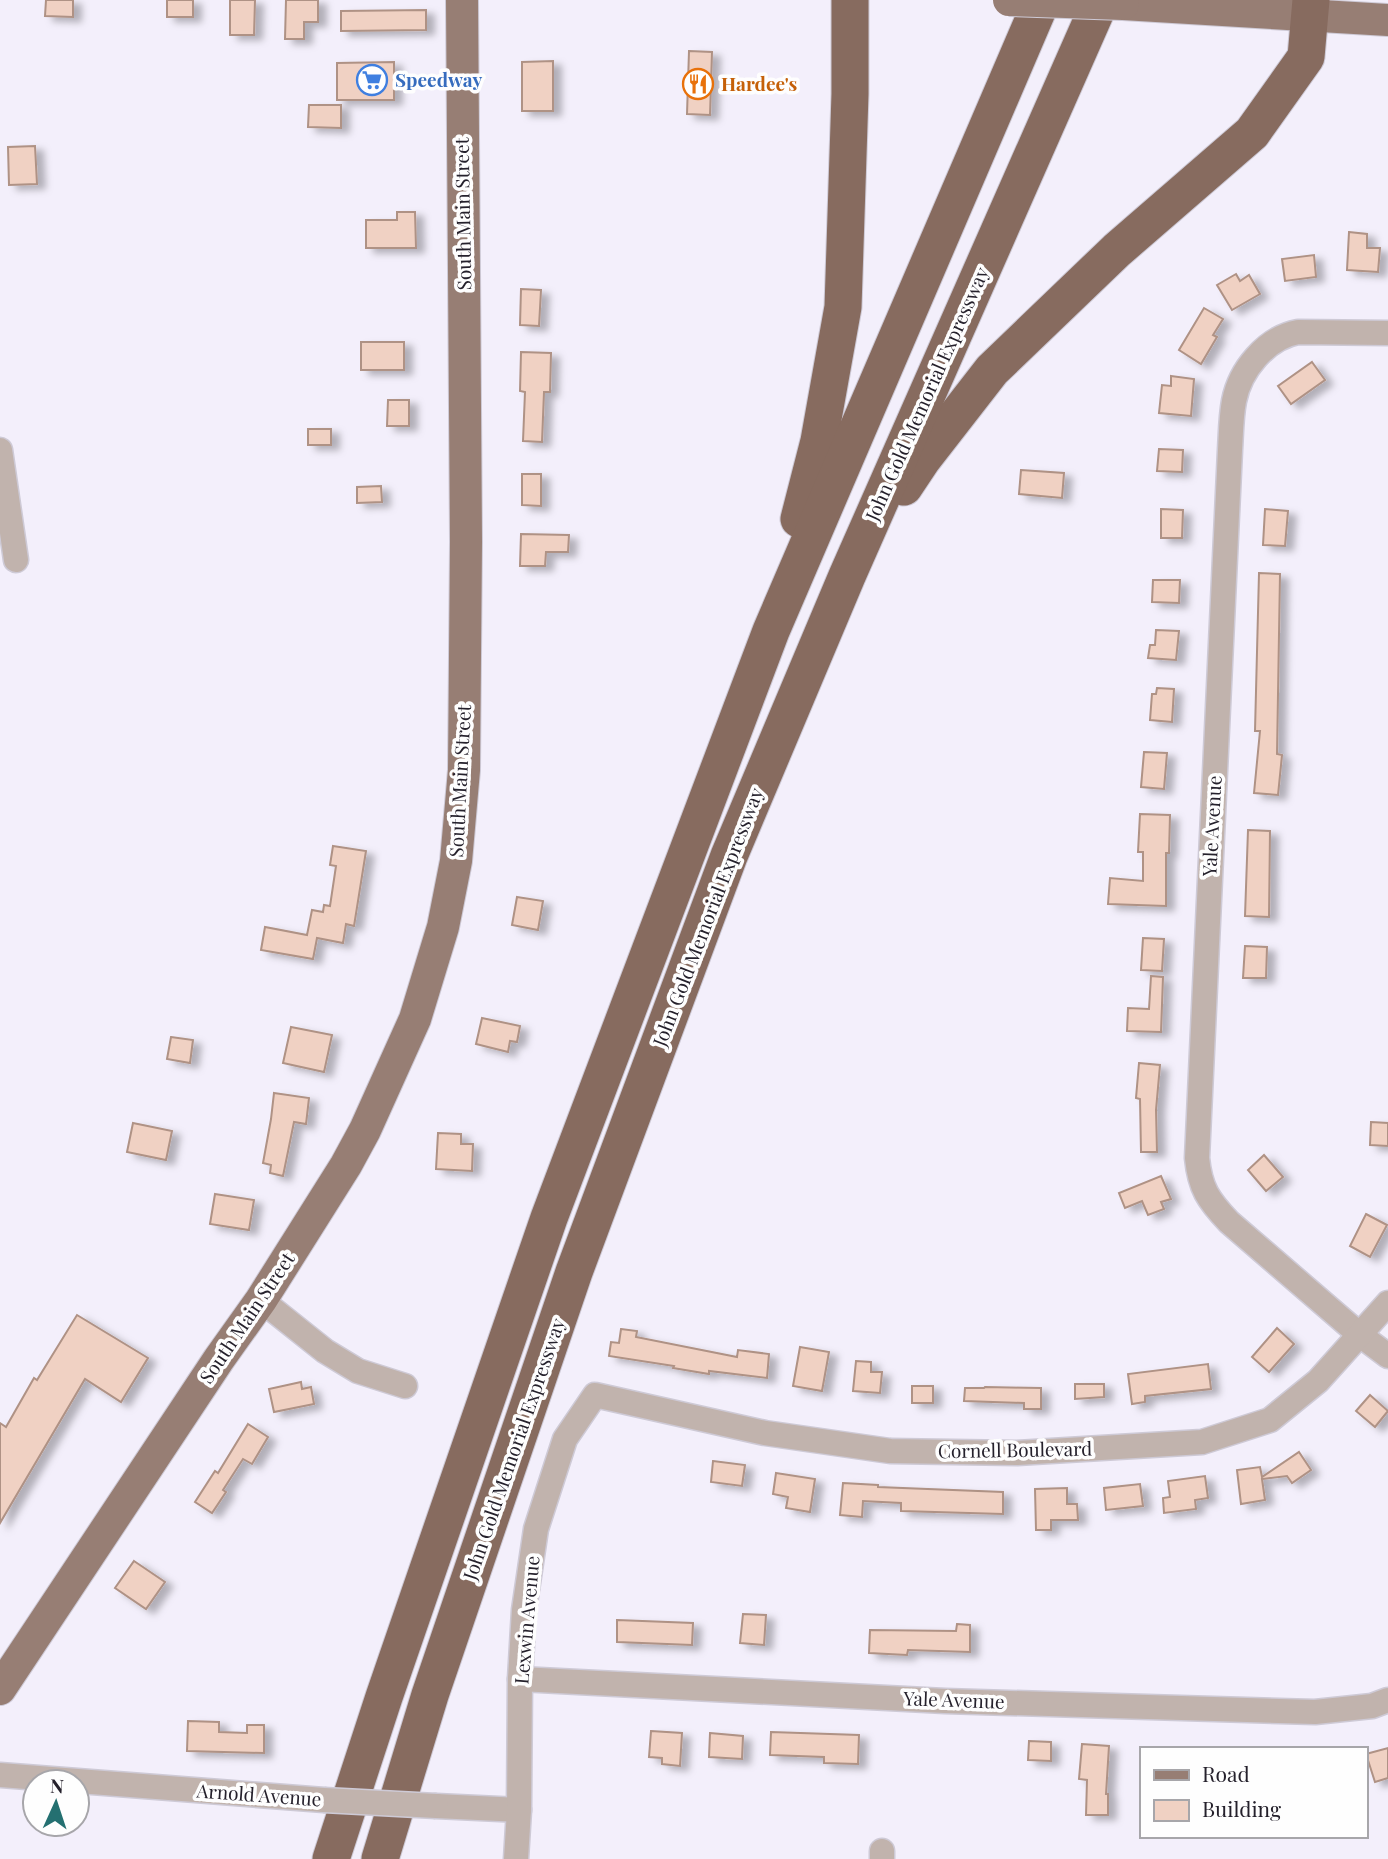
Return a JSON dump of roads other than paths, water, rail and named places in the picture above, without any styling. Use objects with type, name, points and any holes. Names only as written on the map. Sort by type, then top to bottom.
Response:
[{"type":"highway","points":[[771,631],[819,441],[843,307],[850,94],[850,0]]},
{"type":"highway","points":[[331,1859],[549,1218],[771,631],[1042,0]]},
{"type":"highway","name":"John Gold Memorial Expressway","points":[[380,1859],[430,1695],[574,1272],[729,856],[847,576],[1112,2]]},
{"type":"highway","points":[[847,576],[922,460],[992,370],[1117,250],[1252,134],[1306,57],[1310,8]]},
{"type":"main road","name":"South Main Street","points":[[0,1689],[261,1300],[346,1165],[365,1130],[415,1019],[443,927],[456,861],[464,770],[466,569],[462,0]]},
{"type":"main road","points":[[1009,0],[1310,8],[1388,20]]},
{"type":"street","name":"Yale Avenue","points":[[1388,333],[1290,334],[1275,341],[1251,364],[1239,385],[1234,401],[1228,478],[1197,1157],[1203,1190],[1211,1204],[1360,1335],[1388,1356]]},
{"type":"street","points":[[0,450],[16,560]]},
{"type":"street","points":[[261,1300],[325,1351],[358,1371],[405,1386]]},
{"type":"street","name":"Cornell Boulevard","points":[[595,1395],[765,1433],[890,1451],[1017,1453],[1202,1442],[1270,1420],[1318,1381],[1388,1303]]},
{"type":"street","name":"Lexwin Avenue","points":[[516,1859],[524,1610],[536,1529],[565,1439],[595,1395]]},
{"type":"street","name":"Yale Avenue","points":[[520,1679],[945,1701],[1315,1712],[1372,1706],[1388,1700]]},
{"type":"street","name":"Arnold Avenue","points":[[0,1775],[324,1800],[519,1810]]},
{"type":"place","name":"Speedway","points":[[372,80]]},
{"type":"place","name":"Hardee's","points":[[698,84]]}]
